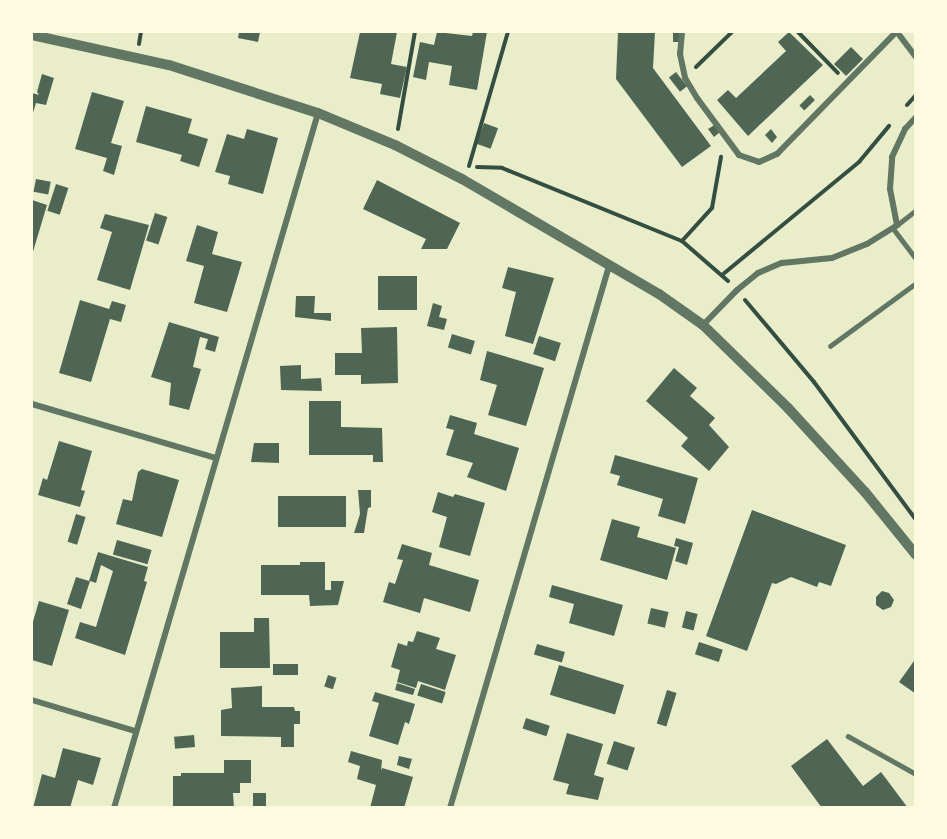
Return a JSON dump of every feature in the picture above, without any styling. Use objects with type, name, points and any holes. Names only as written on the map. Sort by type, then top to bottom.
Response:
[{"type":"street","points":[[682,32],[681,54],[685,78],[739,155],[759,162],[777,154],[896,32],[915,57]]},
{"type":"street","points":[[32,35],[169,65],[318,113],[395,145],[462,179],[659,294],[703,325],[788,408],[865,492],[915,555]]},
{"type":"street","points":[[114,807],[318,113]]},
{"type":"street","points":[[703,325],[737,290],[758,273],[782,263],[832,258],[867,244],[895,226],[890,189],[892,158],[906,129],[915,117]]},
{"type":"street","points":[[450,807],[609,266]]},
{"type":"street","points":[[32,404],[216,458]]},
{"type":"street","points":[[32,700],[135,731]]},
{"type":"lane","points":[[915,218],[914,212],[895,226],[915,259]]},
{"type":"lane","points":[[830,346],[915,284]]},
{"type":"lane","points":[[848,736],[915,774]]},
{"type":"path","points":[[395,145],[414,32]]},
{"type":"path","points":[[469,167],[508,32]]},
{"type":"path","points":[[685,78],[732,32]]},
{"type":"path","points":[[798,32],[847,82]]},
{"type":"path","points":[[901,111],[915,95]]},
{"type":"path","points":[[722,276],[859,162],[894,120]]},
{"type":"path","points":[[682,241],[712,208],[725,135]]},
{"type":"building","points":[[239,32],[260,32],[258,42],[238,38]]},
{"type":"building","points":[[360,32],[397,32],[391,64],[407,67],[400,98],[380,94],[382,84],[350,78]]},
{"type":"building","points":[[437,32],[472,36],[473,32],[487,32],[477,90],[449,85],[452,66],[429,62],[426,80],[413,77],[420,42],[434,45]]},
{"type":"building","points":[[618,32],[655,32],[653,68],[711,146],[682,167],[616,79]]},
{"type":"building","points":[[673,32],[680,32],[680,42],[673,42]]},
{"type":"building","points":[[789,32],[823,65],[748,136],[717,100],[728,90],[736,98],[786,51],[778,42]]},
{"type":"building","points":[[851,47],[863,59],[846,76],[834,64]]},
{"type":"building","points":[[676,72],[687,86],[680,92],[669,78]]},
{"type":"building","points":[[42,74],[54,78],[46,105],[36,103],[32,116],[32,93],[39,95],[37,92]]},
{"type":"building","points":[[92,92],[124,101],[111,143],[122,146],[114,175],[103,171],[107,158],[75,149]]},
{"type":"building","points":[[810,95],[815,100],[804,111],[799,106]]},
{"type":"building","points":[[146,106],[192,119],[188,133],[208,139],[199,167],[180,161],[182,155],[136,142]]},
{"type":"building","points":[[484,123],[498,128],[491,149],[476,144]]},
{"type":"building","points":[[716,124],[720,132],[714,137],[708,129]]},
{"type":"building","points":[[247,129],[278,138],[263,194],[228,184],[230,176],[215,172],[227,134],[244,139]]},
{"type":"building","points":[[771,129],[777,137],[772,143],[765,135]]},
{"type":"building","points":[[36,179],[51,182],[48,195],[34,192]]},
{"type":"building","points":[[377,180],[460,223],[447,249],[421,249],[426,239],[363,209]]},
{"type":"building","points":[[56,184],[68,188],[60,215],[47,211]]},
{"type":"building","points":[[32,200],[47,205],[32,255]]},
{"type":"building","points":[[155,213],[167,217],[158,245],[146,241]]},
{"type":"building","points":[[105,214],[149,225],[130,290],[97,280],[112,232],[100,228]]},
{"type":"building","points":[[197,225],[218,232],[212,254],[242,262],[227,312],[194,303],[204,266],[186,261]]},
{"type":"building","points":[[508,267],[554,278],[533,344],[505,336],[516,292],[502,288]]},
{"type":"building","points":[[378,276],[417,276],[417,310],[378,310]]},
{"type":"building","points":[[296,296],[315,296],[314,313],[331,313],[331,321],[295,317]]},
{"type":"building","points":[[80,300],[109,309],[112,301],[126,305],[121,322],[110,319],[91,382],[59,373]]},
{"type":"building","points":[[433,303],[442,306],[439,317],[447,319],[444,330],[427,326]]},
{"type":"building","points":[[169,322],[219,337],[215,352],[205,349],[208,339],[200,337],[193,367],[201,369],[189,410],[169,405],[171,383],[151,377]]},
{"type":"building","points":[[397,327],[398,383],[361,384],[361,375],[335,375],[335,353],[362,353],[361,328]]},
{"type":"building","points":[[452,334],[475,341],[471,354],[448,347]]},
{"type":"building","points":[[539,336],[561,343],[555,361],[533,354]]},
{"type":"building","points":[[487,351],[544,368],[526,426],[488,415],[497,385],[480,380]]},
{"type":"building","points":[[301,365],[301,379],[321,378],[322,391],[281,390],[280,366]]},
{"type":"building","points":[[674,368],[697,388],[690,396],[715,418],[709,425],[729,447],[709,471],[681,446],[688,438],[646,401]]},
{"type":"building","points":[[309,401],[341,401],[341,427],[382,428],[383,462],[373,462],[373,455],[309,455]]},
{"type":"building","points":[[450,415],[477,423],[474,434],[519,448],[506,491],[467,477],[473,463],[446,455],[454,430],[446,428]]},
{"type":"building","points":[[59,441],[92,451],[81,490],[85,491],[80,507],[38,495],[43,478],[47,480]]},
{"type":"building","points":[[254,443],[279,443],[279,463],[251,462]]},
{"type":"building","points":[[615,455],[698,478],[685,524],[658,516],[663,499],[617,485],[620,476],[610,473]]},
{"type":"building","points":[[142,469],[179,480],[162,537],[116,524],[123,499],[132,501],[138,472]]},
{"type":"building","points":[[358,490],[371,490],[371,507],[368,508],[364,533],[354,533],[360,514]]},
{"type":"building","points":[[438,492],[453,497],[455,494],[485,503],[470,556],[439,547],[447,517],[432,512]]},
{"type":"building","points":[[278,496],[346,496],[346,527],[278,527]]},
{"type":"building","points":[[752,510],[846,545],[831,586],[819,582],[817,587],[791,577],[776,584],[772,583],[747,651],[706,636]]},
{"type":"building","points":[[76,514],[86,517],[77,545],[68,542]]},
{"type":"building","points":[[612,519],[640,527],[637,537],[676,548],[667,580],[600,560]]},
{"type":"building","points":[[676,538],[693,543],[687,565],[675,561],[679,547],[674,546]]},
{"type":"building","points":[[117,540],[152,550],[147,564],[113,554]]},
{"type":"building","points":[[402,544],[432,553],[429,565],[479,580],[470,612],[424,598],[420,613],[383,602],[389,582],[395,584],[403,560],[397,559]]},
{"type":"building","points":[[98,552],[148,567],[144,581],[147,582],[125,655],[75,638],[80,622],[96,627],[113,571],[101,565],[96,583],[90,581],[81,609],[67,604],[76,577],[89,581]]},
{"type":"building","points":[[300,562],[325,562],[325,590],[331,590],[331,581],[344,581],[338,605],[310,606],[309,595],[261,595],[261,565],[300,565]]},
{"type":"building","points":[[552,585],[623,605],[614,636],[569,623],[574,604],[549,597]]},
{"type":"building","points":[[882,591],[889,593],[894,600],[891,607],[883,610],[876,605],[876,597]]},
{"type":"building","points":[[39,601],[69,610],[52,666],[32,660],[32,625]]},
{"type":"building","points":[[651,608],[669,612],[665,628],[647,624]]},
{"type":"building","points":[[686,611],[698,614],[694,630],[682,627]]},
{"type":"building","points":[[254,618],[269,618],[270,668],[220,668],[220,632],[254,632]]},
{"type":"building","points":[[417,631],[440,638],[436,649],[456,655],[445,690],[418,681],[416,688],[397,682],[400,670],[391,667],[398,643],[407,646],[408,641],[413,642]]},
{"type":"building","points":[[699,642],[723,650],[719,662],[695,654]]},
{"type":"building","points":[[537,644],[565,652],[562,663],[534,655]]},
{"type":"building","points":[[914,661],[916,662],[916,694],[899,682]]},
{"type":"building","points":[[273,664],[298,664],[298,675],[273,675]]},
{"type":"building","points":[[559,665],[624,685],[615,715],[550,695]]},
{"type":"building","points":[[328,675],[337,678],[333,689],[324,686]]},
{"type":"building","points":[[397,683],[415,689],[413,695],[395,690]]},
{"type":"building","points":[[421,684],[446,692],[442,703],[417,695]]},
{"type":"building","points":[[262,686],[262,707],[294,707],[295,711],[300,711],[300,724],[294,724],[294,747],[281,747],[281,737],[221,736],[221,710],[232,708],[231,688]]},
{"type":"building","points":[[667,690],[677,693],[666,726],[657,723]]},
{"type":"building","points":[[375,692],[415,704],[409,724],[405,722],[398,745],[369,736],[379,703],[372,701]]},
{"type":"building","points":[[526,718],[550,726],[546,736],[523,728]]},
{"type":"building","points":[[567,733],[603,744],[594,775],[604,778],[598,800],[566,794],[569,784],[553,780]]},
{"type":"building","points":[[194,735],[195,747],[175,749],[174,737]]},
{"type":"building","points":[[827,739],[863,786],[881,772],[908,808],[822,808],[791,766]]},
{"type":"building","points":[[614,741],[635,748],[628,771],[607,764]]},
{"type":"building","points":[[63,748],[101,758],[93,785],[78,780],[70,808],[33,808],[42,774],[55,778]]},
{"type":"building","points":[[351,751],[382,760],[381,771],[382,768],[413,777],[404,808],[370,808],[376,785],[357,779],[360,766],[348,762]]},
{"type":"building","points":[[399,756],[412,759],[409,769],[397,765]]},
{"type":"building","points":[[224,760],[251,760],[251,783],[240,783],[240,793],[233,793],[234,808],[173,808],[173,776],[181,776],[181,773],[224,773]]},
{"type":"building","points":[[253,793],[266,793],[266,808],[253,808]]}]
